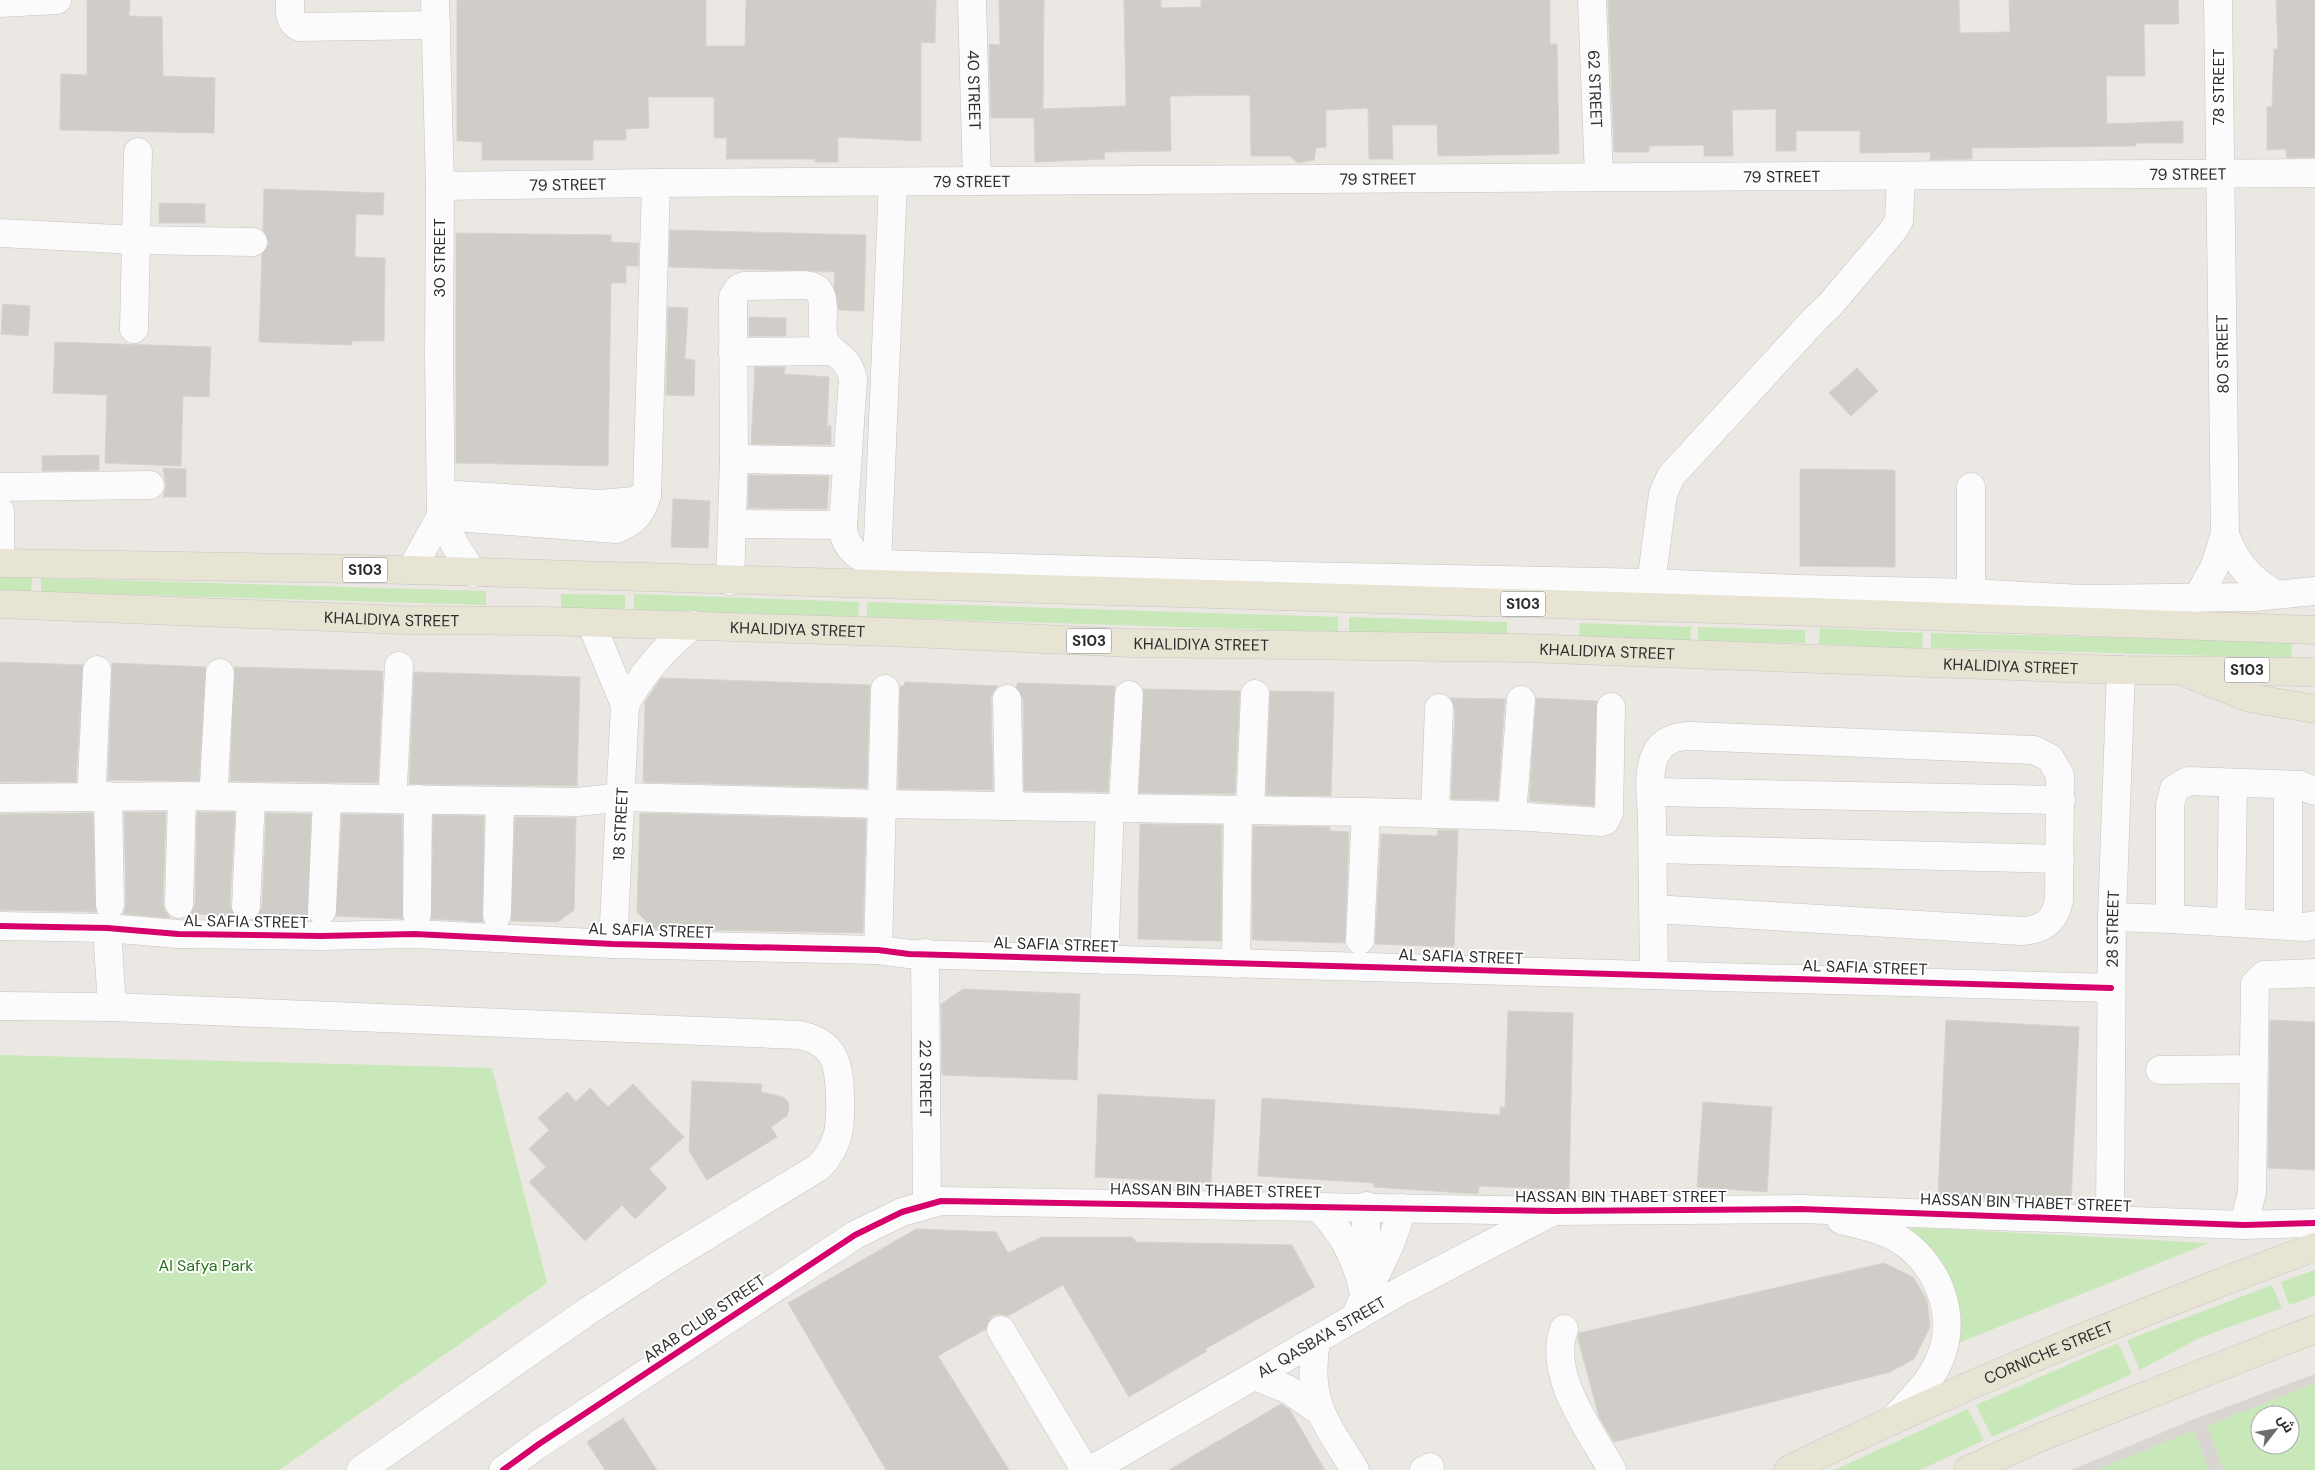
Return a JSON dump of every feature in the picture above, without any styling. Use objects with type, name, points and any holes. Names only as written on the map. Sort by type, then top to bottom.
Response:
[{"type":"main road","name":"S103","points":[[0,563],[411,570],[730,581],[1806,601],[2315,630]]},
{"type":"main road","name":"KHALIDIYA STREET","points":[[0,604],[403,620],[693,625],[1132,643],[1532,649],[2121,670],[2178,669],[2315,672]]},
{"type":"main road","points":[[2282,629],[2315,615]]},
{"type":"main road","points":[[2178,669],[2250,698],[2315,710]]},
{"type":"main road","name":"CORNICHE STREET","points":[[1788,1470],[1890,1423],[2145,1312],[2315,1247]]},
{"type":"main road","points":[[1968,1470],[2041,1437],[2315,1329]]},
{"type":"street","points":[[0,2],[57,0]]},
{"type":"street","points":[[290,0],[290,16],[295,24],[299,26],[436,13]]},
{"type":"street","name":"40 STREET","points":[[972,0],[977,181]]},
{"type":"street","name":"62 STREET","points":[[1592,0],[1599,177]]},
{"type":"street","name":"78 STREET","points":[[2218,0],[2219,174]]},
{"type":"street","name":"30 STREET","points":[[436,13],[440,186],[441,505],[455,546],[473,573]]},
{"type":"street","points":[[134,329],[138,152]]},
{"type":"street","name":"79 STREET","points":[[440,186],[656,182],[2315,173]]},
{"type":"street","name":"80 STREET","points":[[2219,174],[2225,534],[2230,549],[2249,576],[2276,594]]},
{"type":"street","points":[[1651,583],[1663,494],[1672,476],[1829,306],[1891,233],[1899,221],[1901,176]]},
{"type":"street","points":[[441,505],[598,504],[634,501],[647,495],[656,182]]},
{"type":"street","points":[[877,564],[893,182]]},
{"type":"street","points":[[0,233],[136,240],[253,242]]},
{"type":"street","points":[[730,581],[734,459],[732,297],[739,288],[753,284],[808,285],[816,289],[823,302],[823,337],[827,345],[847,362],[852,379],[843,525],[844,537],[852,551],[866,560],[877,564],[1304,576],[1651,583],[1806,601],[1971,593],[2082,599],[2197,598],[2315,591]]},
{"type":"street","points":[[732,352],[833,351]]},
{"type":"street","points":[[734,459],[847,461]]},
{"type":"street","points":[[0,487],[150,485]]},
{"type":"street","points":[[1971,487],[1971,593]]},
{"type":"street","name":"30 STREET","points":[[411,570],[441,505]]},
{"type":"street","points":[[0,511],[0,563]]},
{"type":"street","points":[[733,524],[843,525]]},
{"type":"street","name":"80 STREET","points":[[2197,598],[2214,568],[2225,534]]},
{"type":"street","name":"18 STREET","points":[[591,623],[626,705]]},
{"type":"street","name":"18 STREET","points":[[613,944],[626,705],[634,689],[654,661],[693,625]]},
{"type":"street","points":[[393,787],[399,666]]},
{"type":"street","points":[[97,670],[100,789],[109,916],[112,1008]]},
{"type":"street","name":"28 STREET","points":[[2110,1219],[2112,917],[2121,670]]},
{"type":"street","points":[[214,784],[220,673]]},
{"type":"street","points":[[878,950],[884,689]]},
{"type":"street","points":[[1236,964],[1244,810],[1255,694]]},
{"type":"street","points":[[1104,960],[1129,695]]},
{"type":"street","points":[[1007,699],[1009,806]]},
{"type":"street","points":[[1512,816],[1521,700]]},
{"type":"street","points":[[0,786],[100,789],[182,796],[578,802],[621,797],[880,804],[1366,812],[1605,821],[1609,813],[1611,707]]},
{"type":"street","points":[[1434,814],[1440,708]]},
{"type":"street","points":[[1653,909],[2032,930],[2048,924],[2057,910],[2062,800],[2060,775],[2050,758],[2034,750],[1681,736],[1670,739],[1656,752],[1653,761],[1652,849],[1654,975]]},
{"type":"street","points":[[2170,919],[2172,794],[2178,785],[2188,781],[2288,785],[2306,787],[2315,791]]},
{"type":"street","points":[[2231,921],[2233,783]]},
{"type":"street","points":[[0,798],[100,789],[214,784],[588,790],[621,797]]},
{"type":"street","points":[[2288,785],[2288,925]]},
{"type":"street","points":[[1652,792],[2062,800]]},
{"type":"street","points":[[179,904],[182,796]]},
{"type":"street","points":[[246,906],[251,797]]},
{"type":"street","points":[[322,911],[327,798]]},
{"type":"street","points":[[417,914],[418,799]]},
{"type":"street","points":[[497,915],[500,801]]},
{"type":"street","points":[[1360,940],[1366,812]]},
{"type":"street","points":[[1652,849],[2060,860]]},
{"type":"street","name":"AL SAFIA STREET","points":[[0,926],[109,916],[178,934],[321,936],[415,934],[613,944],[878,950],[909,954],[2111,988]]},
{"type":"street","points":[[2112,917],[2315,925]]},
{"type":"street","name":"22 STREET","points":[[925,953],[927,1203]]},
{"type":"street","points":[[2244,1225],[2252,1192],[2255,984],[2264,974],[2315,973]]},
{"type":"street","points":[[0,1006],[112,1008],[799,1035],[809,1037],[825,1046],[836,1061],[839,1070],[842,1125],[834,1148],[819,1167],[675,1254],[585,1313],[361,1470]]},
{"type":"street","points":[[2160,1070],[2253,1069]]},
{"type":"street","name":"HASSAN BIN THABET STREET","points":[[927,1203],[956,1199],[1554,1211],[1802,1209],[2244,1225],[2315,1222]]},
{"type":"street","name":"ARAB CLUB STREET","points":[[504,1470],[539,1444],[832,1249],[878,1222],[927,1203]]},
{"type":"street","points":[[1317,1206],[1344,1237],[1360,1275],[1359,1306]]},
{"type":"street","points":[[1359,1306],[1367,1206]]},
{"type":"street","points":[[1359,1306],[1393,1240],[1401,1208]]},
{"type":"street","name":"HASSAN BIN THABET STREET","points":[[1802,1209],[1861,1224],[1892,1236],[1919,1256],[1930,1269],[1942,1294],[1946,1307],[1946,1334],[1940,1360],[1918,1393],[1890,1423]]},
{"type":"street","name":"AL QASBA'A STREET","points":[[1092,1470],[1316,1341],[1359,1306],[1453,1262],[1554,1211]]},
{"type":"street","points":[[1564,1329],[1558,1349],[1567,1388],[1612,1470]]},
{"type":"street","points":[[1001,1330],[1085,1470]]},
{"type":"street","points":[[1316,1341],[1313,1376],[1319,1411],[1355,1470]]},
{"type":"street","points":[[1255,1376],[1289,1390],[1319,1411]]},
{"type":"green space","points":[[0,577],[32,578],[31,592],[0,592]]},
{"type":"green space","points":[[41,578],[486,591],[486,605],[41,592]]},
{"type":"green space","points":[[561,594],[625,595],[625,610],[561,608]]},
{"type":"green space","points":[[634,594],[859,602],[858,617],[634,610]]},
{"type":"green space","points":[[867,602],[1338,617],[1338,632],[867,617]]},
{"type":"green space","points":[[1349,617],[1507,622],[1507,637],[1349,632]]},
{"type":"green space","points":[[1580,623],[1691,627],[1690,641],[1579,636]]},
{"type":"green space","points":[[1698,627],[1805,630],[1805,643],[1698,641]]},
{"type":"green space","points":[[1820,628],[1923,633],[1922,649],[1819,644]]},
{"type":"green space","points":[[1931,633],[2292,642],[2291,658],[1931,648]]},
{"type":"green space","name":"Al Safya Park","points":[[0,1055],[492,1068],[547,1283],[279,1470],[0,1470]]},
{"type":"green space","points":[[1909,1227],[2209,1243],[1956,1344],[1957,1306],[1955,1291],[1950,1278],[1934,1254]]},
{"type":"green space","points":[[2315,1270],[2315,1296],[2289,1305],[2281,1282]]},
{"type":"green space","points":[[2272,1285],[2282,1308],[2199,1338],[2140,1370],[2127,1340]]},
{"type":"green space","points":[[2118,1343],[2132,1374],[1992,1437],[1976,1405]]},
{"type":"green space","points":[[2315,1383],[2315,1470],[2224,1470],[2206,1426],[2250,1409],[2250,1455],[2300,1455],[2300,1405],[2259,1405]]},
{"type":"green space","points":[[1968,1409],[1984,1440],[1920,1470],[1834,1470]]},
{"type":"green space","points":[[2193,1431],[2209,1470],[2096,1470]]},
{"type":"shaded area","points":[[2315,1374],[2315,1383],[2260,1405],[2250,1405],[2250,1409],[2207,1426],[2224,1470],[2209,1470],[2193,1431],[2096,1470],[2071,1470],[2192,1420]]},
{"type":"building","points":[[87,0],[130,0],[129,16],[162,17],[163,76],[215,78],[214,133],[60,130],[61,74],[87,75]]},
{"type":"building","points":[[457,0],[706,0],[706,46],[745,46],[746,0],[936,0],[935,43],[921,42],[921,141],[838,137],[838,162],[815,162],[815,159],[726,159],[727,138],[714,138],[714,97],[648,97],[649,128],[626,129],[626,140],[593,140],[593,160],[482,160],[482,142],[457,141]]},
{"type":"building","points":[[999,0],[1044,0],[1043,109],[1126,106],[1124,0],[1161,0],[1161,8],[1201,7],[1201,0],[1550,0],[1550,44],[1557,44],[1559,154],[1438,156],[1437,125],[1392,125],[1393,159],[1369,159],[1368,108],[1326,110],[1326,147],[1316,148],[1314,160],[1298,163],[1290,156],[1251,156],[1250,95],[1170,96],[1171,151],[1104,152],[1105,159],[1035,162],[1034,118],[991,118],[989,44],[1000,45]]},
{"type":"building","points":[[1608,0],[1959,0],[1960,33],[2010,32],[2009,0],[2178,0],[2179,24],[2144,24],[2145,76],[2106,76],[2107,124],[2183,121],[2183,143],[2136,143],[2136,146],[1972,148],[1972,159],[1930,160],[1931,152],[1860,153],[1860,131],[1796,131],[1796,151],[1776,151],[1776,109],[1732,110],[1733,156],[1704,156],[1704,145],[1649,146],[1649,152],[1614,152]]},
{"type":"building","points":[[2276,0],[2315,0],[2315,157],[2287,158],[2286,149],[2267,150],[2267,107],[2272,107],[2274,49],[2278,49]]},
{"type":"building","points":[[264,189],[384,193],[383,215],[356,214],[355,257],[385,258],[384,341],[352,341],[352,345],[259,342],[262,254],[269,243],[263,230]]},
{"type":"building","points":[[159,203],[205,204],[205,223],[159,223]]},
{"type":"building","points":[[670,230],[866,235],[864,311],[839,310],[834,288],[835,272],[669,267]]},
{"type":"building","points":[[456,233],[611,235],[611,242],[639,243],[638,266],[626,266],[626,283],[611,283],[608,466],[456,463]]},
{"type":"building","points":[[3,304],[30,306],[28,336],[1,334]]},
{"type":"building","points":[[668,307],[688,308],[685,359],[695,360],[694,396],[666,395]]},
{"type":"building","points":[[749,317],[786,318],[786,336],[749,336]]},
{"type":"building","points":[[55,342],[211,347],[209,397],[183,396],[181,466],[105,463],[107,395],[53,393]]},
{"type":"building","points":[[755,367],[785,367],[784,374],[829,377],[827,426],[831,426],[831,445],[751,444]]},
{"type":"building","points":[[1857,368],[1878,391],[1851,416],[1829,393]]},
{"type":"building","points":[[99,455],[99,470],[42,471],[42,456]]},
{"type":"building","points":[[163,468],[186,469],[186,497],[163,497],[166,485]]},
{"type":"building","points":[[1800,469],[1895,470],[1895,567],[1800,566]]},
{"type":"building","points":[[749,475],[829,476],[827,509],[748,508]]},
{"type":"building","points":[[673,499],[710,501],[708,548],[671,547]]},
{"type":"building","points":[[0,662],[83,665],[76,782],[0,782]]},
{"type":"building","points":[[112,663],[206,667],[199,781],[108,780]]},
{"type":"building","points":[[234,667],[383,671],[378,783],[230,781]]},
{"type":"building","points":[[414,672],[580,677],[577,786],[409,784]]},
{"type":"building","points":[[661,678],[870,685],[867,788],[643,782],[645,702]]},
{"type":"building","points":[[905,682],[998,686],[993,692],[991,699],[993,790],[898,789],[900,686],[904,686]]},
{"type":"building","points":[[1018,683],[1115,686],[1108,792],[1024,791],[1023,699],[1016,687]]},
{"type":"building","points":[[1143,689],[1240,691],[1235,794],[1139,793]]},
{"type":"building","points":[[1270,691],[1334,692],[1331,796],[1266,795]]},
{"type":"building","points":[[1450,698],[1505,699],[1498,800],[1451,799],[1455,709]]},
{"type":"building","points":[[1536,698],[1597,701],[1594,806],[1529,801]]},
{"type":"building","points":[[124,812],[166,812],[163,904],[170,918],[123,914],[126,905]]},
{"type":"building","points":[[197,812],[235,812],[230,905],[235,916],[190,914],[195,904]]},
{"type":"building","points":[[93,813],[96,912],[0,910],[0,814]]},
{"type":"building","points":[[266,813],[311,814],[308,917],[258,915],[262,907]]},
{"type":"building","points":[[342,814],[402,815],[403,919],[336,916]]},
{"type":"building","points":[[640,814],[866,819],[863,933],[654,929],[637,912]]},
{"type":"building","points":[[433,815],[484,816],[483,922],[431,919]]},
{"type":"building","points":[[515,817],[576,818],[574,910],[558,922],[511,921]]},
{"type":"building","points":[[1140,824],[1222,825],[1221,941],[1138,939]]},
{"type":"building","points":[[1253,826],[1330,827],[1330,831],[1349,832],[1345,943],[1252,940]]},
{"type":"building","points":[[1438,830],[1458,830],[1454,947],[1375,944],[1381,834],[1437,836]]},
{"type":"building","points":[[963,989],[1080,994],[1077,1080],[942,1075],[941,1004]]},
{"type":"building","points":[[1508,1011],[1573,1013],[1569,1190],[1479,1186],[1478,1194],[1374,1187],[1374,1183],[1258,1176],[1262,1098],[1500,1115],[1500,1107],[1505,1107]]},
{"type":"building","points":[[1946,1020],[2079,1027],[2071,1203],[1938,1196]]},
{"type":"building","points":[[2270,1020],[2315,1022],[2315,1170],[2268,1168]]},
{"type":"building","points":[[692,1081],[762,1084],[761,1092],[783,1097],[788,1102],[789,1109],[787,1116],[771,1127],[777,1137],[707,1180],[689,1151]]},
{"type":"building","points":[[633,1084],[684,1137],[649,1169],[667,1188],[635,1219],[622,1205],[585,1241],[529,1182],[546,1167],[529,1149],[549,1130],[538,1118],[567,1092],[576,1102],[590,1088],[608,1107]]},
{"type":"building","points":[[1098,1094],[1215,1100],[1211,1183],[1095,1177]]},
{"type":"building","points":[[1703,1102],[1772,1107],[1767,1192],[1697,1187]]},
{"type":"building","points":[[916,1229],[996,1232],[1008,1253],[1042,1237],[1132,1237],[1136,1242],[1292,1245],[1315,1287],[1205,1349],[1207,1351],[1129,1397],[1063,1285],[1008,1316],[1000,1314],[993,1316],[988,1322],[986,1329],[938,1356],[1009,1470],[886,1470],[788,1303]]},
{"type":"building","points":[[1884,1263],[1913,1277],[1927,1300],[1930,1327],[1914,1359],[1890,1372],[1614,1442],[1599,1417],[1578,1339],[1579,1333]]},
{"type":"building","points":[[1281,1404],[1290,1410],[1325,1470],[1169,1470]]},
{"type":"building","points":[[623,1418],[657,1470],[605,1470],[587,1442]]},
{"type":"cycle path","points":[[0,926],[107,928],[178,934],[321,936],[415,934],[613,944],[878,950],[909,954],[2111,988]]},
{"type":"cycle path","points":[[503,1470],[539,1444],[855,1235],[902,1212],[941,1201],[1554,1211],[1801,1209],[2244,1225],[2315,1223]]}]
